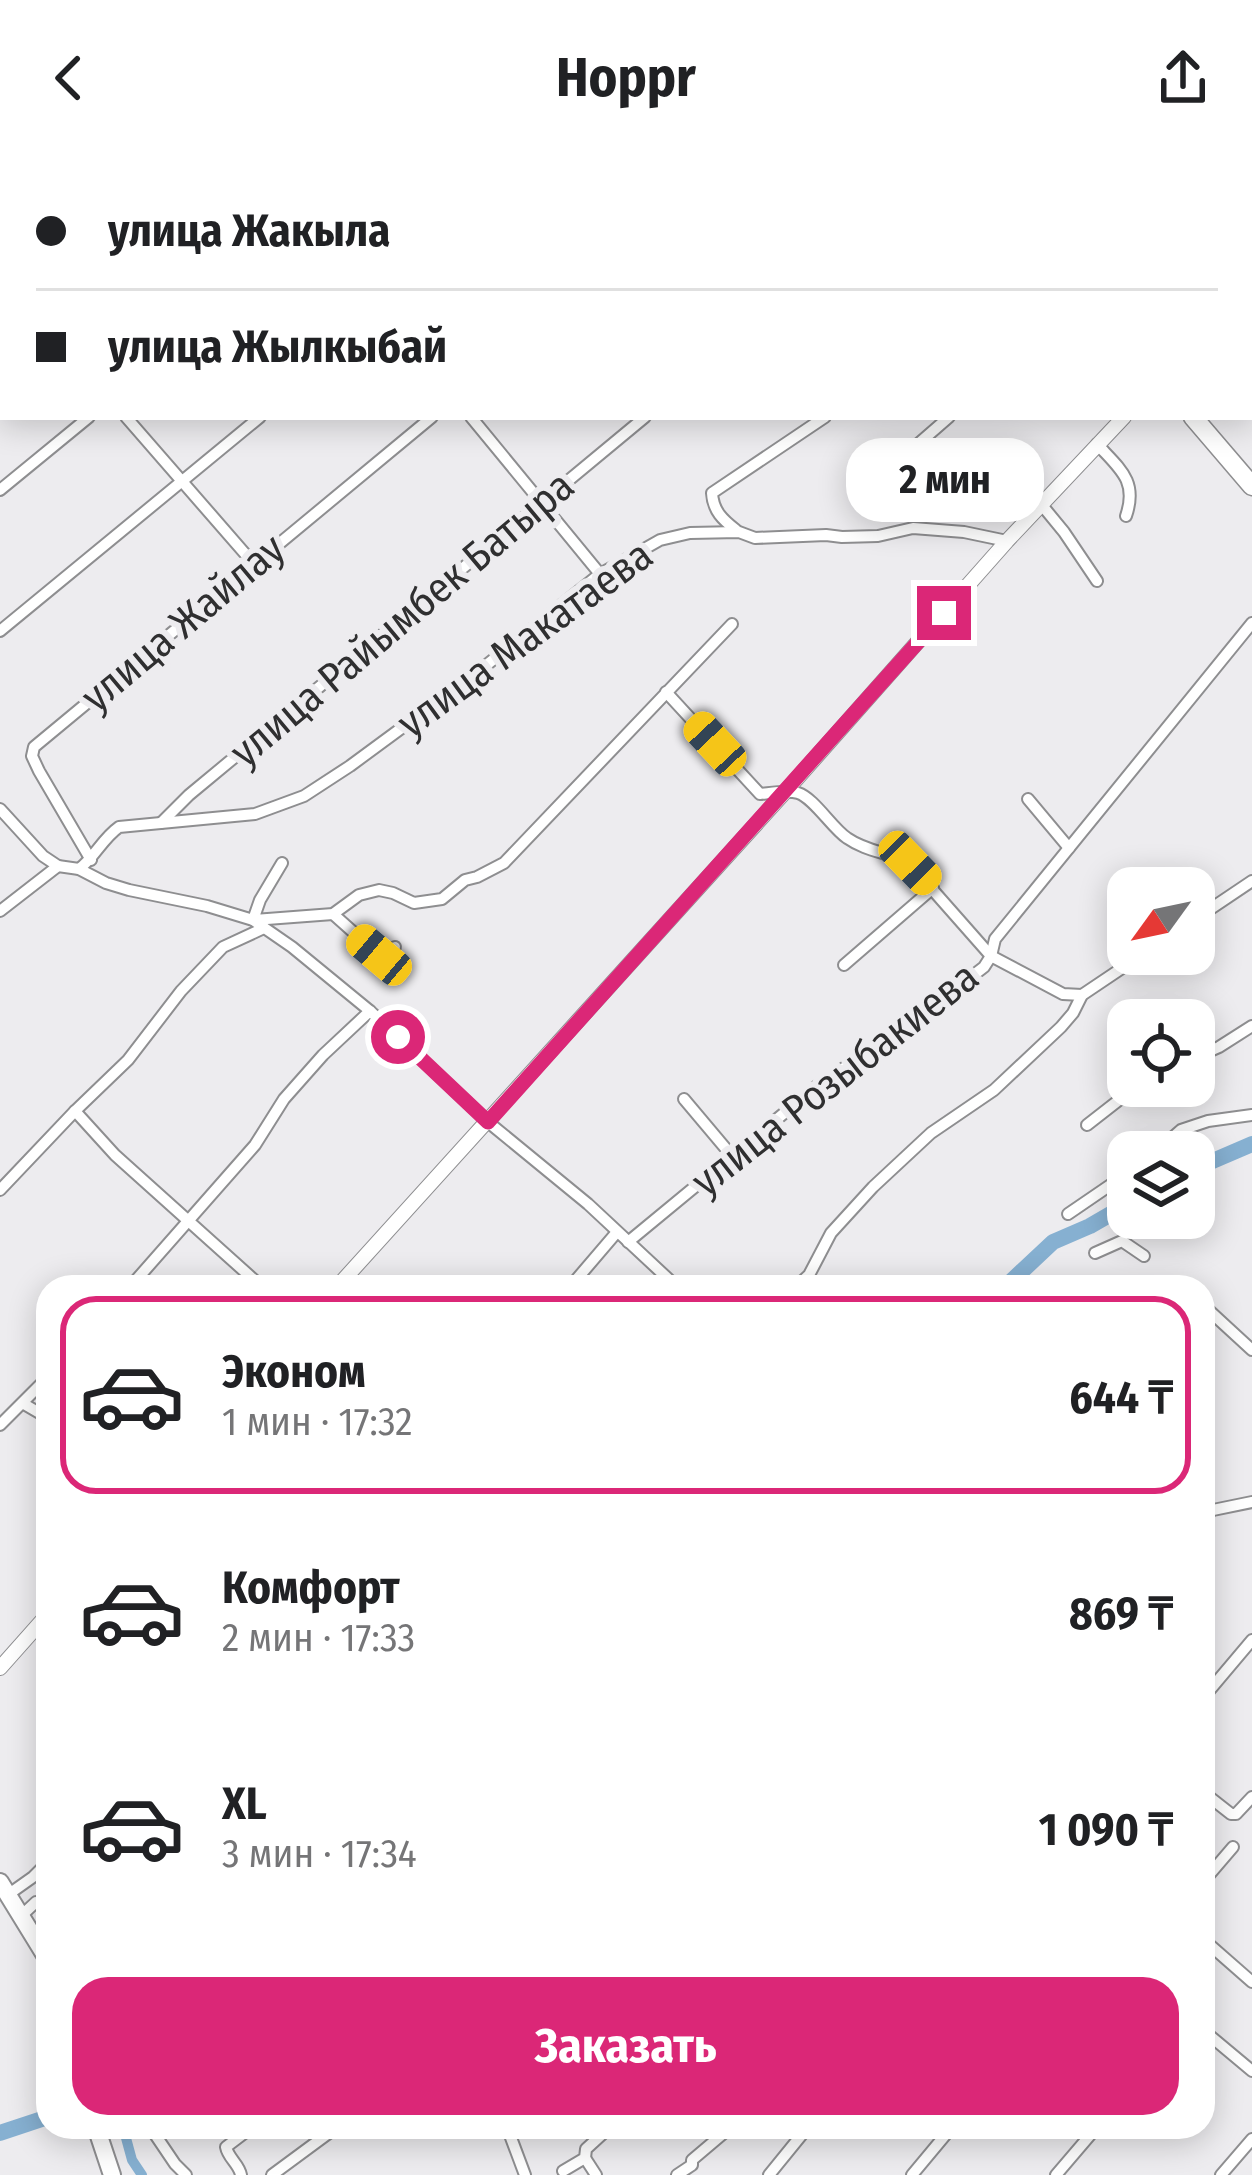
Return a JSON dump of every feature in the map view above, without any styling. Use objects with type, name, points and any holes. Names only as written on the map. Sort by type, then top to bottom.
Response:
[{"type":"main road","points":[[1196,420],[1252,486]]},
{"type":"main road","points":[[4,1888],[36,1940]]},
{"type":"main road","points":[[100,2139],[112,2175]]},
{"type":"street","points":[[0,490],[85,420]]},
{"type":"street","points":[[129,420],[254,564]]},
{"type":"street","points":[[0,631],[256,420]]},
{"type":"street","name":"улица Жайлау","points":[[91,860],[39,771],[32,756],[34,747],[428,420]]},
{"type":"street","points":[[474,420],[600,574]]},
{"type":"street","name":"улица Райымбек Батыра","points":[[161,823],[640,420]]},
{"type":"street","points":[[739,532],[724,521],[713,505],[712,493],[822,420]]},
{"type":"street","points":[[879,478],[946,420]]},
{"type":"street","points":[[348,1275],[1121,420]]},
{"type":"street","points":[[1097,444],[1131,487],[1126,517]]},
{"type":"street","points":[[1041,504],[1097,581]]},
{"type":"street","name":"улица Макатаева","points":[[79,868],[119,827],[255,814],[304,796],[479,671],[600,574],[660,540],[690,532],[739,532],[754,538],[842,537],[913,528],[1007,541]]},
{"type":"street","name":"улица Розыбакиева","points":[[628,1242],[817,1086],[984,967],[995,939],[1252,623]]},
{"type":"street","points":[[253,920],[334,914],[358,895],[379,890],[414,903],[442,898],[464,880],[504,863],[732,624]]},
{"type":"street","points":[[666,692],[760,794],[762,818]]},
{"type":"street","points":[[760,794],[805,796],[845,837],[910,863],[991,956],[1063,994],[1082,995]]},
{"type":"street","points":[[1028,799],[1069,848]]},
{"type":"street","points":[[0,809],[58,866],[79,868],[129,890],[207,905],[253,920],[370,1011],[488,1122],[588,1204],[664,1275]]},
{"type":"street","points":[[253,920],[282,863]]},
{"type":"street","points":[[0,911],[58,866]]},
{"type":"street","points":[[1215,906],[1252,881]]},
{"type":"street","points":[[844,965],[933,887]]},
{"type":"street","points":[[334,914],[379,955],[395,947]]},
{"type":"street","points":[[0,1190],[128,1060],[223,947],[264,928]]},
{"type":"street","points":[[809,1275],[831,1233],[873,1187],[931,1133],[994,1090],[1061,1027],[1082,995],[1112,975]]},
{"type":"street","points":[[141,1275],[255,1145],[284,1099],[370,1011]]},
{"type":"street","points":[[1215,1049],[1252,1025]]},
{"type":"street","points":[[684,1099],[732,1156]]},
{"type":"street","points":[[1087,1125],[1110,1107]]},
{"type":"street","points":[[75,1111],[115,1155],[249,1275]]},
{"type":"street","points":[[1179,1131],[1208,1120],[1252,1115]]},
{"type":"street","points":[[1068,1214],[1107,1187]]},
{"type":"street","points":[[580,1275],[617,1232]]},
{"type":"street","points":[[1095,1253],[1122,1241],[1144,1256]]},
{"type":"street","points":[[1215,1316],[1252,1350]]},
{"type":"street","points":[[0,1425],[36,1390]]},
{"type":"street","points":[[24,1404],[36,1411]]},
{"type":"street","points":[[1215,1510],[1252,1502]]},
{"type":"street","points":[[0,1668],[36,1628]]},
{"type":"street","points":[[1215,1684],[1252,1640]]},
{"type":"street","points":[[1215,1801],[1236,1814],[1252,1797]]},
{"type":"street","points":[[1215,1868],[1232,1847]]},
{"type":"street","points":[[4,1888],[36,1875]]},
{"type":"street","points":[[21,1916],[36,1902]]},
{"type":"street","points":[[1215,1950],[1252,1982]]},
{"type":"street","points":[[1215,2040],[1252,2072]]},
{"type":"street","points":[[158,2139],[186,2175]]},
{"type":"street","points":[[237,2139],[226,2147],[241,2175]]},
{"type":"street","points":[[272,2175],[322,2139]]},
{"type":"street","points":[[512,2139],[525,2175]]},
{"type":"street","points":[[596,2175],[585,2158],[586,2149],[597,2139]]},
{"type":"street","points":[[677,2175],[716,2139]]},
{"type":"street","points":[[769,2175],[798,2139]]},
{"type":"street","points":[[913,2175],[942,2139]]},
{"type":"street","points":[[1056,2175],[1087,2139]]},
{"type":"street","points":[[1221,2175],[1252,2139]]},
{"type":"street","points":[[563,2171],[585,2158]]},
{"type":"street","points":[[692,2165],[703,2175]]},
{"type":"waterway","points":[[1215,1160],[1252,1144]]},
{"type":"waterway","points":[[1018,1275],[1053,1242],[1107,1216]]},
{"type":"waterway","points":[[0,2133],[36,2121]]},
{"type":"waterway","points":[[126,2139],[142,2175]]},
{"type":"route","points":[[398,1037],[488,1122],[944,613]]}]
